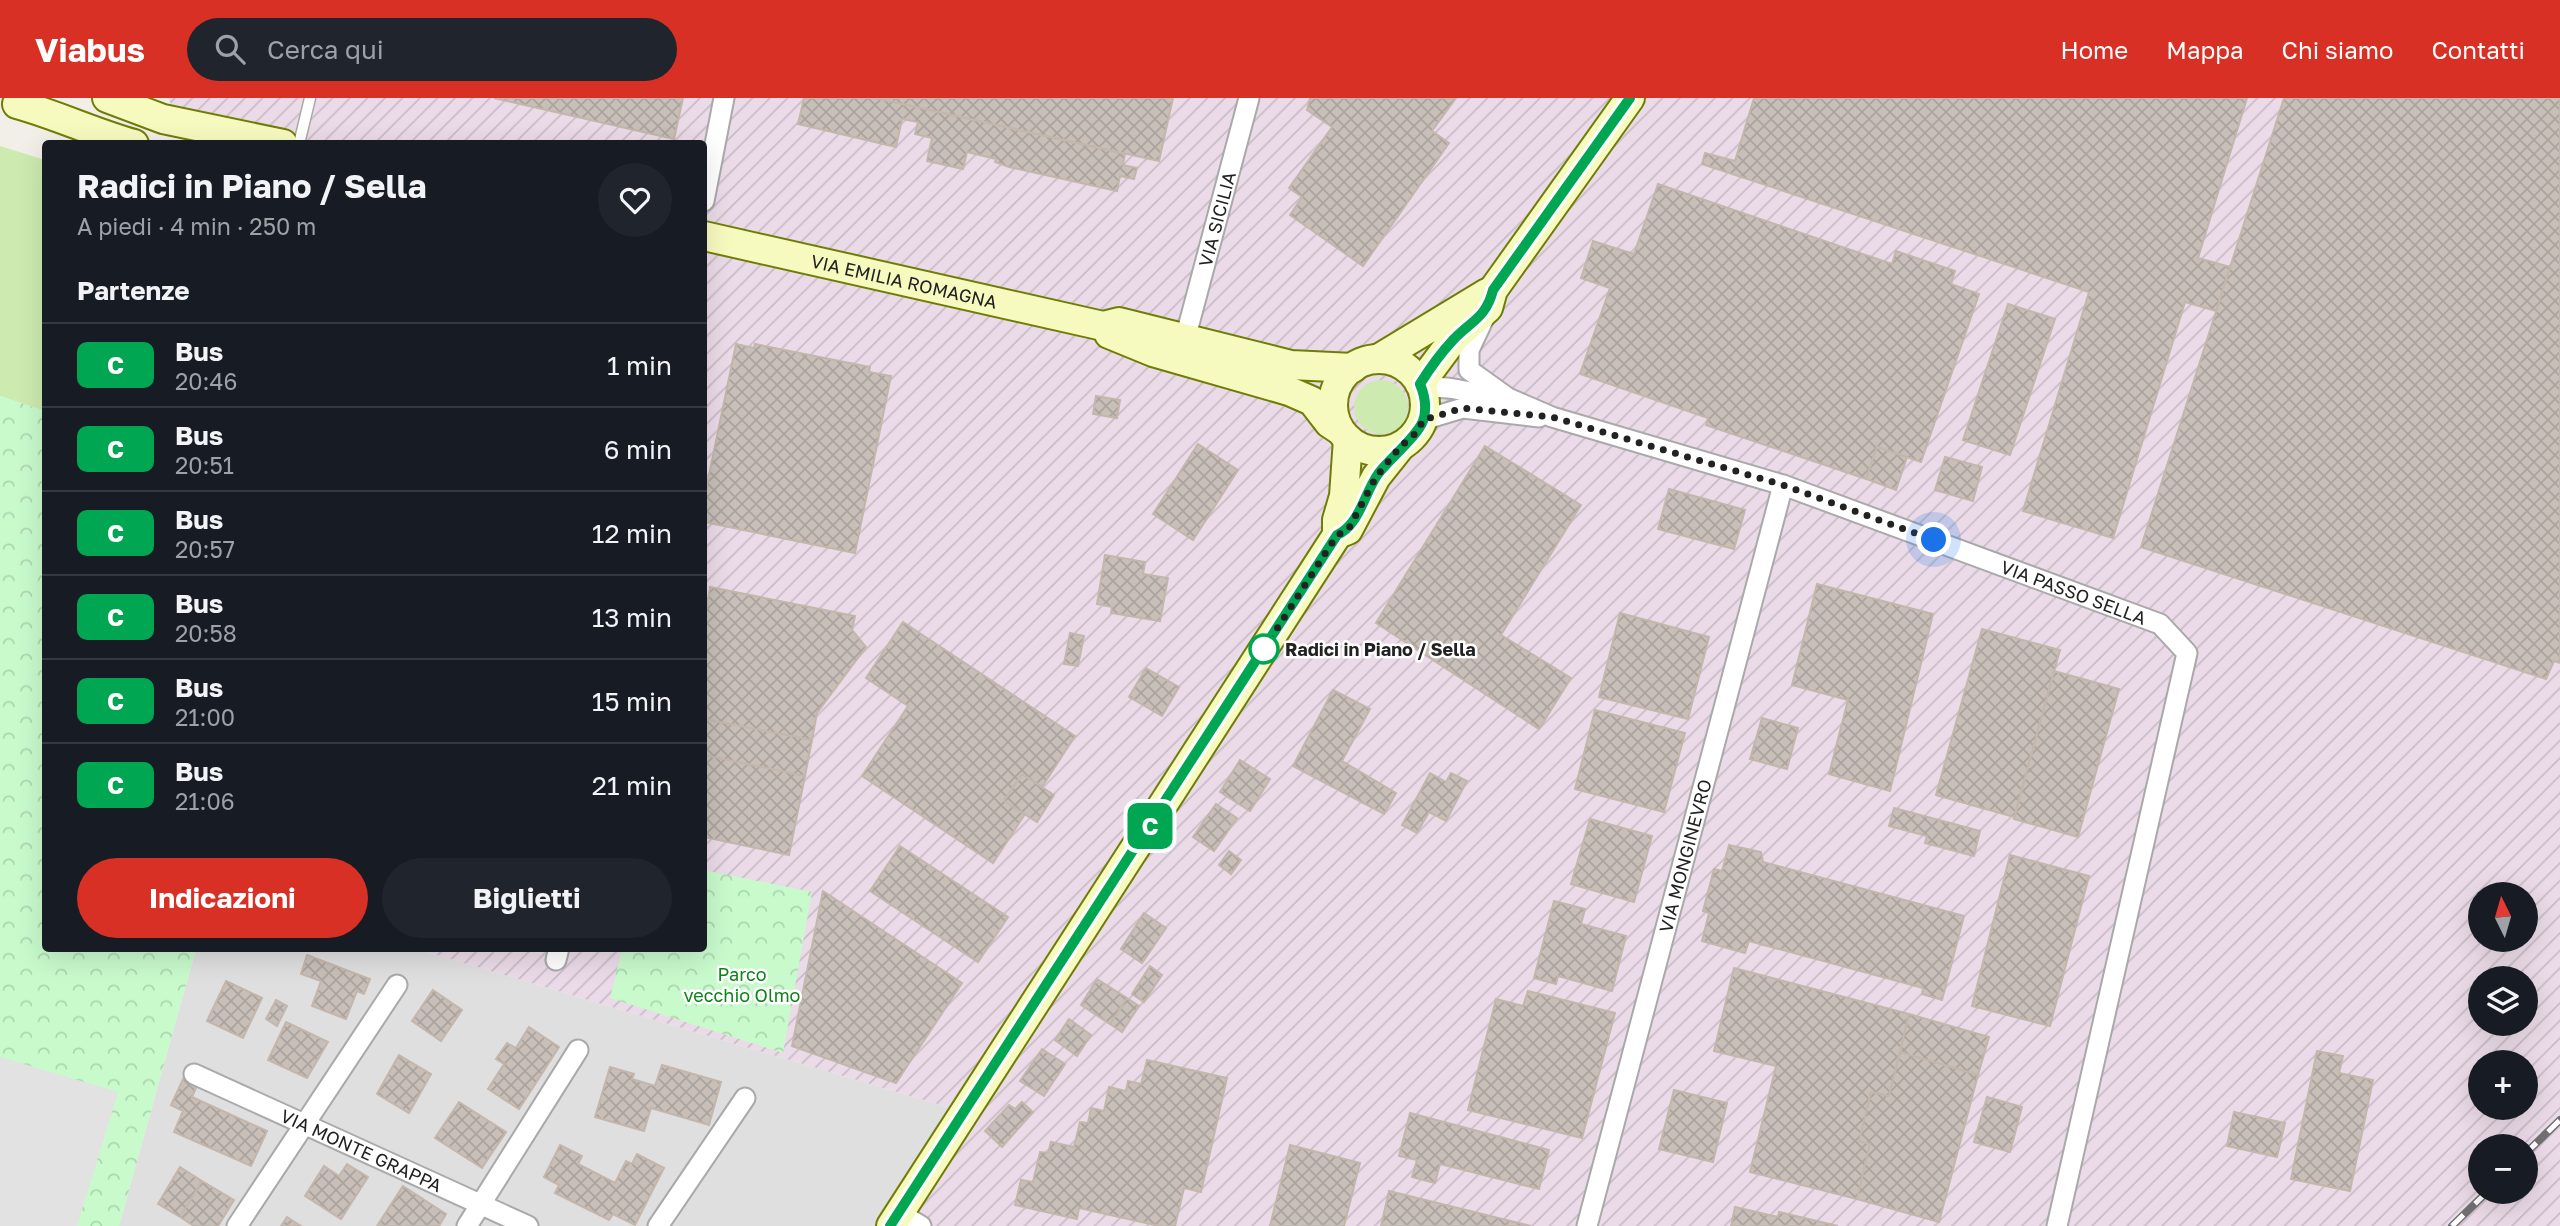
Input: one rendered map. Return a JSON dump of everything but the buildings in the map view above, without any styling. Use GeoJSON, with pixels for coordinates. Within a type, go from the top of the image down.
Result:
{"type":"FeatureCollection","features":[{"type":"Feature","properties":{"kind":"street"},"geometry":{"type":"LineString","coordinates":[[107,98],[163,119],[264,140]]}},
{"type":"Feature","properties":{"kind":"street"},"geometry":{"type":"LineString","coordinates":[[707,186],[724,98]]}},
{"type":"Feature","properties":{"kind":"street","name":"VIA SICILIA"},"geometry":{"type":"LineString","coordinates":[[1185,339],[1249,98]]}},
{"type":"Feature","properties":{"kind":"street"},"geometry":{"type":"LineString","coordinates":[[1337,535],[1348,530],[1376,477],[1400,447],[1410,440],[1423,420],[1421,387],[1455,337],[1491,300],[1630,98]]}},
{"type":"Feature","properties":{"kind":"street"},"geometry":{"type":"LineString","coordinates":[[18,102],[120,140]]}},
{"type":"Feature","properties":{"kind":"street","name":"VIA EMILIA ROMAGNA"},"geometry":{"type":"LineString","coordinates":[[707,237],[1103,326],[1119,322],[1291,365],[1365,363]]}},
{"type":"Feature","properties":{"kind":"street"},"geometry":{"type":"LineString","coordinates":[[903,1222],[1337,535],[1344,496],[1344,435],[1333,403],[1343,377],[1365,363],[1491,300]]}},
{"type":"Feature","properties":{"kind":"street","name":"VIA PASSO SELLA"},"geometry":{"type":"LineString","coordinates":[[1491,300],[1469,350],[1469,370],[1508,398],[1552,417],[1783,485],[2160,624],[2187,653],[2057,1226]]}},
{"type":"Feature","properties":{"kind":"street","name":"VIA EMILIA ROMAGNA"},"geometry":{"type":"LineString","coordinates":[[1103,326],[1112,337],[1153,352],[1290,391],[1311,401],[1329,423],[1344,435]]}},
{"type":"Feature","properties":{"kind":"street"},"geometry":{"type":"LineString","coordinates":[[1365,363],[1399,363],[1421,387]]}},
{"type":"Feature","properties":{"kind":"street","name":"VIA PASSO SELLA"},"geometry":{"type":"LineString","coordinates":[[1421,387],[1444,385],[1489,397],[1508,398]]}},
{"type":"Feature","properties":{"kind":"street","name":"VIA PASSO SELLA"},"geometry":{"type":"LineString","coordinates":[[1423,420],[1463,408],[1552,417]]}},
{"type":"Feature","properties":{"kind":"street"},"geometry":{"type":"LineString","coordinates":[[1344,435],[1373,451],[1400,447]]}},
{"type":"Feature","properties":{"kind":"street","name":"VIA MONGINEVRO"},"geometry":{"type":"LineString","coordinates":[[1587,1226],[1783,485]]}},
{"type":"Feature","properties":{"kind":"street"},"geometry":{"type":"LineString","coordinates":[[237,1226],[397,985]]}},
{"type":"Feature","properties":{"kind":"street"},"geometry":{"type":"LineString","coordinates":[[467,1226],[578,1050]]}},
{"type":"Feature","properties":{"kind":"street","name":"VIA MONTE GRAPPA"},"geometry":{"type":"LineString","coordinates":[[194,1074],[528,1226]]}},
{"type":"Feature","properties":{"kind":"street"},"geometry":{"type":"LineString","coordinates":[[658,1226],[745,1098]]}},
{"type":"Feature","properties":{"kind":"lane"},"geometry":{"type":"LineString","coordinates":[[300,140],[310,98]]}},
{"type":"Feature","properties":{"kind":"shaded area"},"geometry":{"type":"Polygon","coordinates":[[[168,98],[2560,98],[2560,1226],[910,1226],[974,1115],[427,952],[707,952],[707,140],[187,140],[168,98]]]}},
{"type":"Feature","properties":{"kind":"shaded area"},"geometry":{"type":"Polygon","coordinates":[[[195,952],[427,952],[974,1115],[910,1226],[119,1226],[195,952]]]}},
{"type":"Feature","properties":{"kind":"shaded area"},"geometry":{"type":"Polygon","coordinates":[[[0,1057],[118,1092],[77,1226],[0,1226],[0,1057]]]}},
{"type":"Feature","properties":{"kind":"green space"},"geometry":{"type":"Polygon","coordinates":[[[0,146],[42,159],[42,410],[0,396],[0,146]]]}},
{"type":"Feature","properties":{"kind":"green space"},"geometry":{"type":"Polygon","coordinates":[[[1386,380],[1396,384],[1404,392],[1408,407],[1404,422],[1396,430],[1376,434],[1366,430],[1358,422],[1354,402],[1358,392],[1366,384],[1386,380]]]}},
{"type":"Feature","properties":{"kind":"green space"},"geometry":{"type":"Polygon","coordinates":[[[0,396],[42,410],[42,952],[195,952],[119,1226],[0,1226],[0,396]]]}},
{"type":"Feature","properties":{"kind":"green space","name":"Parco vecchio Olmo"},"geometry":{"type":"Polygon","coordinates":[[[707,871],[812,892],[783,1053],[610,998],[621,952],[707,952],[707,871]]]}},
{"type":"Feature","properties":{"kind":"railway"},"geometry":{"type":"LineString","coordinates":[[2538,1141],[2560,1120]]}},
{"type":"Feature","properties":{"kind":"railway"},"geometry":{"type":"LineString","coordinates":[[2452,1226],[2475,1204]]}},
{"type":"Feature","properties":{"kind":"bus line","name":"C"},"geometry":{"type":"LineString","coordinates":[[890,1226],[1337,535],[1348,530],[1376,477],[1400,447],[1418,431],[1425,409],[1425,397],[1420,384],[1427,372],[1455,337],[1488,309],[1493,290],[1630,98]]}},
{"type":"Feature","properties":{"kind":"place","name":"Radici in Piano / Sella"},"geometry":{"type":"Point","coordinates":[1264,649]}},
{"type":"Feature","properties":{"kind":"route"},"geometry":{"type":"LineString","coordinates":[[1264,649],[1337,535],[1348,530],[1376,477],[1400,447],[1418,431],[1423,420],[1463,408],[1530,417],[1552,417],[1783,485],[1934,540]]}}]}
